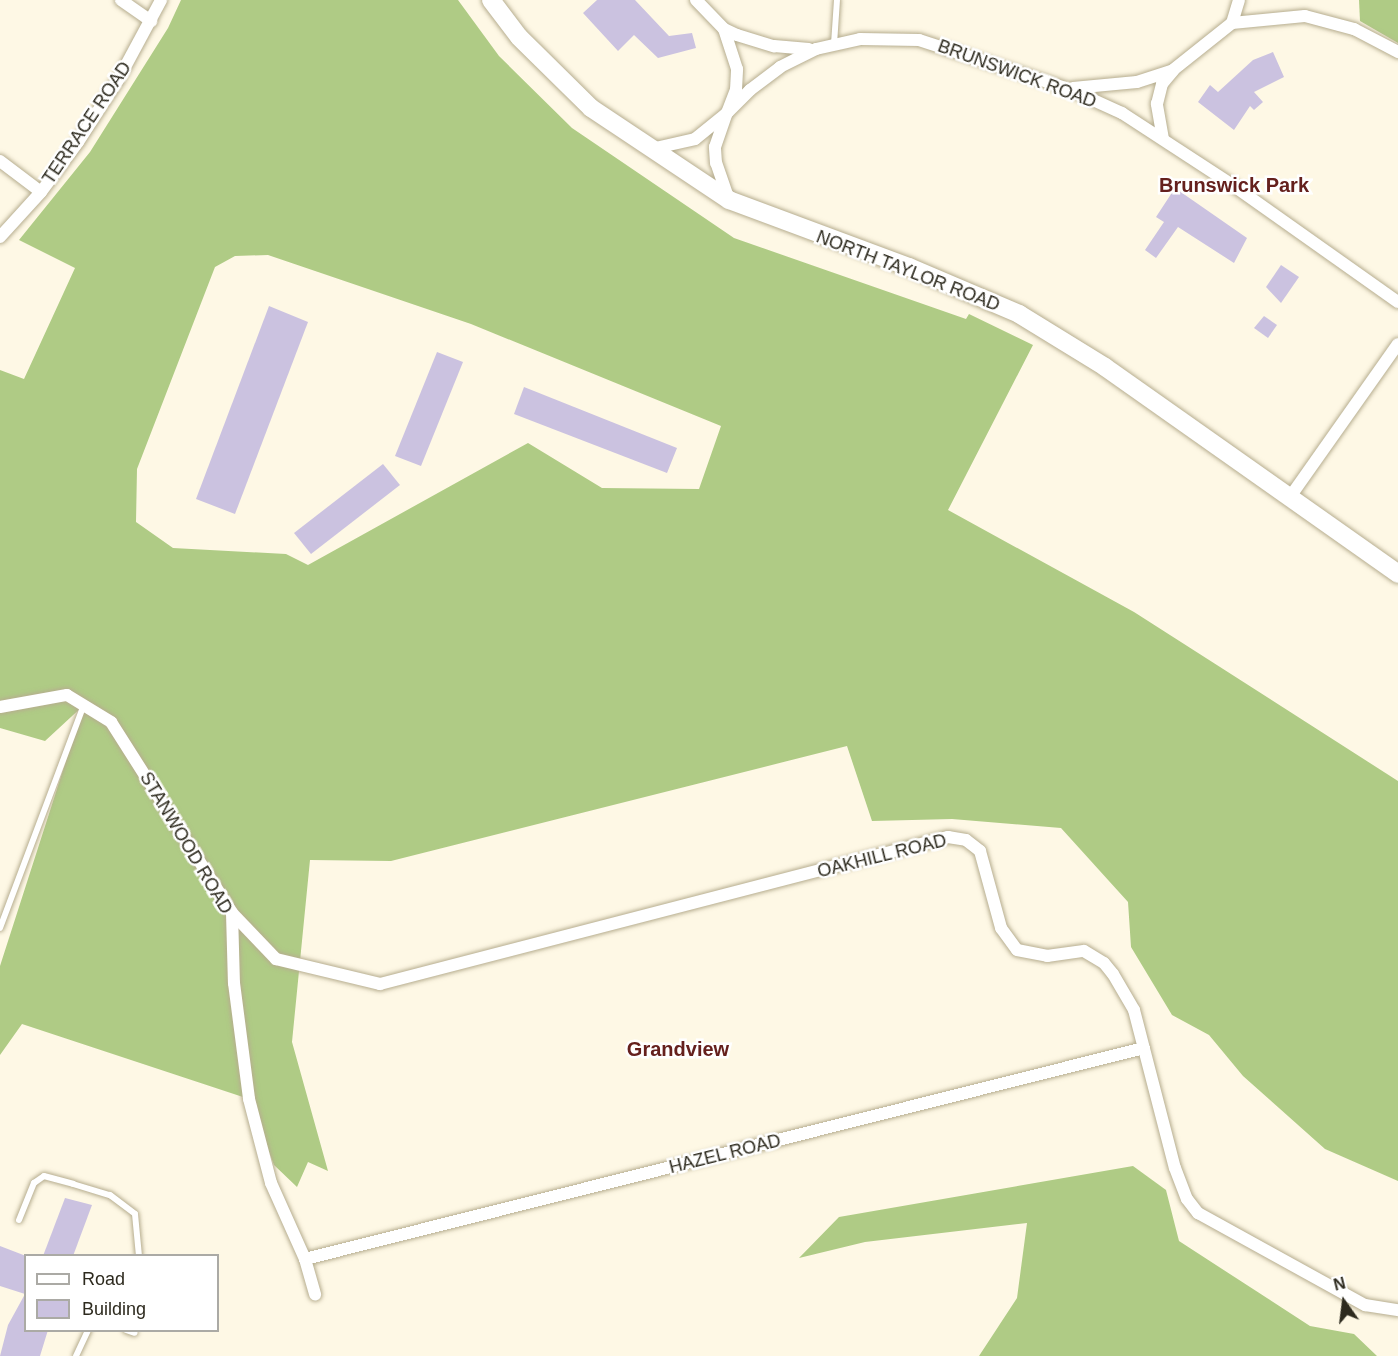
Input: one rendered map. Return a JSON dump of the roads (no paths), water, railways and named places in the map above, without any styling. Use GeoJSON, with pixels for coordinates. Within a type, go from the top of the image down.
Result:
{"type":"FeatureCollection","features":[{"type":"Feature","properties":{"kind":"street"},"geometry":{"type":"LineString","coordinates":[[121,0],[151,21]]}},
{"type":"Feature","properties":{"kind":"street","name":"TERRACE ROAD"},"geometry":{"type":"LineString","coordinates":[[0,237],[41,192],[118,80],[161,0]]}},
{"type":"Feature","properties":{"kind":"street","name":"NORTH TAYLOR ROAD"},"geometry":{"type":"LineString","coordinates":[[491,0],[519,37],[591,108],[650,150],[729,201],[909,267],[1019,314],[1106,367],[1398,574]]}},
{"type":"Feature","properties":{"kind":"street"},"geometry":{"type":"LineString","coordinates":[[696,0],[723,29],[736,69],[736,90],[716,147],[716,163],[729,201]]}},
{"type":"Feature","properties":{"kind":"street"},"geometry":{"type":"LineString","coordinates":[[1232,23],[1239,0]]}},
{"type":"Feature","properties":{"kind":"street"},"geometry":{"type":"LineString","coordinates":[[1163,139],[1157,104],[1162,84],[1173,70],[1232,23],[1305,16],[1354,29],[1398,52]]}},
{"type":"Feature","properties":{"kind":"street"},"geometry":{"type":"LineString","coordinates":[[723,29],[774,46],[816,49]]}},
{"type":"Feature","properties":{"kind":"street","name":"BRUNSWICK ROAD"},"geometry":{"type":"LineString","coordinates":[[650,150],[695,139],[780,67],[816,49],[834,44],[885,37],[919,40],[968,52],[1069,88],[1122,113],[1398,302]]}},
{"type":"Feature","properties":{"kind":"street"},"geometry":{"type":"LineString","coordinates":[[1069,88],[1137,81],[1173,70]]}},
{"type":"Feature","properties":{"kind":"street"},"geometry":{"type":"LineString","coordinates":[[0,161],[41,192]]}},
{"type":"Feature","properties":{"kind":"street"},"geometry":{"type":"LineString","coordinates":[[1290,497],[1398,344]]}},
{"type":"Feature","properties":{"kind":"street","name":"STANWOOD ROAD"},"geometry":{"type":"LineString","coordinates":[[0,707],[67,695],[111,722],[232,913],[234,983],[249,1099],[271,1182],[305,1259],[315,1295]]}},
{"type":"Feature","properties":{"kind":"street","name":"OAKHILL ROAD"},"geometry":{"type":"LineString","coordinates":[[232,913],[276,959],[380,984],[948,837],[966,840],[980,851],[1000,928],[1017,950],[1047,956],[1084,951],[1104,963],[1134,1010],[1176,1168],[1187,1199],[1198,1213],[1365,1305],[1398,1310]]}},
{"type":"Feature","properties":{"kind":"street","name":"HAZEL ROAD"},"geometry":{"type":"LineString","coordinates":[[305,1259],[1144,1048]]}},
{"type":"Feature","properties":{"kind":"lane"},"geometry":{"type":"LineString","coordinates":[[834,44],[837,0]]}},
{"type":"Feature","properties":{"kind":"lane"},"geometry":{"type":"LineString","coordinates":[[0,928],[84,704]]}},
{"type":"Feature","properties":{"kind":"lane"},"geometry":{"type":"LineString","coordinates":[[19,1220],[34,1183],[44,1176],[73,1184],[110,1196],[135,1214],[139,1254]]}},
{"type":"Feature","properties":{"kind":"lane"},"geometry":{"type":"LineString","coordinates":[[76,1356],[87,1332]]}},
{"type":"Feature","properties":{"kind":"district","name":"Brunswick Park"},"geometry":{"type":"Point","coordinates":[1234,185]}},
{"type":"Feature","properties":{"kind":"district","name":"Grandview"},"geometry":{"type":"Point","coordinates":[678,1049]}}]}
